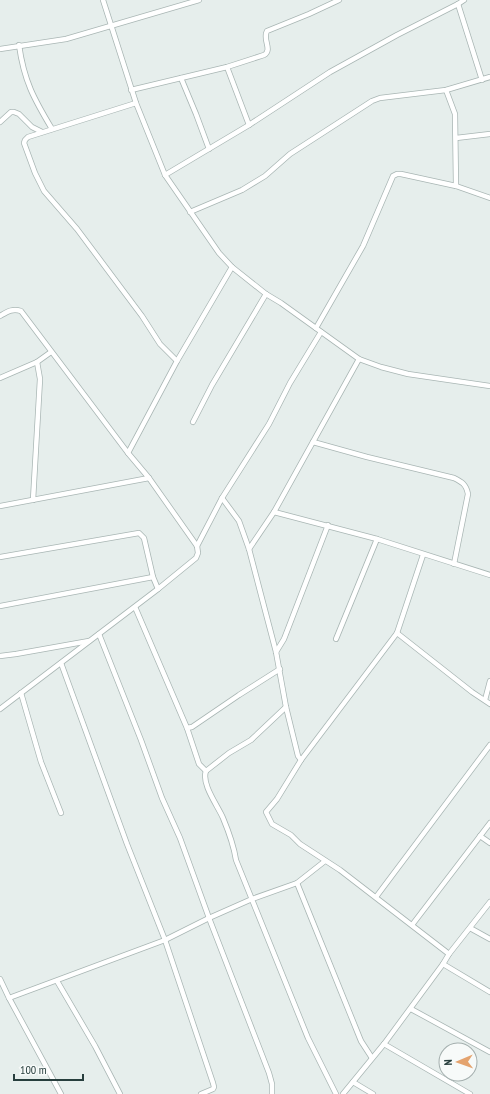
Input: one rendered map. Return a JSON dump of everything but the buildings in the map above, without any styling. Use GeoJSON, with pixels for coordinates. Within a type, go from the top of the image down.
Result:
{"type":"FeatureCollection","features":[{"type":"Feature","properties":{"kind":"street"},"geometry":{"type":"LineString","coordinates":[[104,0],[131,90],[165,175],[219,253],[232,267],[266,294],[281,303],[359,359],[381,367],[408,374],[490,386]]}},
{"type":"Feature","properties":{"kind":"street"},"geometry":{"type":"LineString","coordinates":[[0,49],[66,39],[199,0]]}},
{"type":"Feature","properties":{"kind":"street"},"geometry":{"type":"LineString","coordinates":[[131,90],[227,67],[267,54],[268,51],[265,35],[267,31],[339,0]]}},
{"type":"Feature","properties":{"kind":"street"},"geometry":{"type":"LineString","coordinates":[[165,175],[249,125],[330,72],[464,0]]}},
{"type":"Feature","properties":{"kind":"street"},"geometry":{"type":"LineString","coordinates":[[458,4],[482,80]]}},
{"type":"Feature","properties":{"kind":"street"},"geometry":{"type":"LineString","coordinates":[[19,45],[22,66],[28,86],[52,129]]}},
{"type":"Feature","properties":{"kind":"street"},"geometry":{"type":"LineString","coordinates":[[227,67],[249,125]]}},
{"type":"Feature","properties":{"kind":"street"},"geometry":{"type":"LineString","coordinates":[[190,212],[242,190],[265,176],[290,154],[372,101],[380,98],[446,90],[490,77]]}},
{"type":"Feature","properties":{"kind":"street"},"geometry":{"type":"LineString","coordinates":[[181,78],[209,149]]}},
{"type":"Feature","properties":{"kind":"street"},"geometry":{"type":"LineString","coordinates":[[446,90],[455,114],[456,186]]}},
{"type":"Feature","properties":{"kind":"street"},"geometry":{"type":"LineString","coordinates":[[136,103],[42,132],[28,137],[24,143],[39,183],[44,191],[77,229],[112,275],[142,316],[160,344],[177,361]]}},
{"type":"Feature","properties":{"kind":"street"},"geometry":{"type":"LineString","coordinates":[[0,122],[11,112],[14,112],[19,114],[32,127],[42,132]]}},
{"type":"Feature","properties":{"kind":"street"},"geometry":{"type":"LineString","coordinates":[[456,138],[490,134]]}},
{"type":"Feature","properties":{"kind":"street"},"geometry":{"type":"LineString","coordinates":[[316,328],[363,246],[393,176],[401,174],[456,186],[490,198]]}},
{"type":"Feature","properties":{"kind":"street"},"geometry":{"type":"LineString","coordinates":[[128,453],[177,361],[232,267]]}},
{"type":"Feature","properties":{"kind":"street"},"geometry":{"type":"LineString","coordinates":[[193,422],[212,385],[266,294]]}},
{"type":"Feature","properties":{"kind":"street"},"geometry":{"type":"LineString","coordinates":[[0,316],[10,310],[15,309],[21,311],[128,453],[149,478],[197,546],[198,553],[196,558],[158,589],[0,709]]}},
{"type":"Feature","properties":{"kind":"street"},"geometry":{"type":"LineString","coordinates":[[197,546],[222,498],[269,424],[290,383],[321,332]]}},
{"type":"Feature","properties":{"kind":"street"},"geometry":{"type":"LineString","coordinates":[[0,378],[37,362],[51,352]]}},
{"type":"Feature","properties":{"kind":"street"},"geometry":{"type":"LineString","coordinates":[[249,549],[274,512],[359,359]]}},
{"type":"Feature","properties":{"kind":"street"},"geometry":{"type":"LineString","coordinates":[[33,500],[40,380],[37,362]]}},
{"type":"Feature","properties":{"kind":"street"},"geometry":{"type":"LineString","coordinates":[[313,442],[454,478],[462,482],[467,487],[468,494],[454,564]]}},
{"type":"Feature","properties":{"kind":"street"},"geometry":{"type":"LineString","coordinates":[[0,506],[149,478]]}},
{"type":"Feature","properties":{"kind":"street"},"geometry":{"type":"LineString","coordinates":[[222,498],[239,521],[249,549],[276,652],[286,707],[298,756],[301,760]]}},
{"type":"Feature","properties":{"kind":"street"},"geometry":{"type":"LineString","coordinates":[[274,512],[377,539],[423,555],[490,575]]}},
{"type":"Feature","properties":{"kind":"street"},"geometry":{"type":"LineString","coordinates":[[276,652],[284,639],[328,525]]}},
{"type":"Feature","properties":{"kind":"street"},"geometry":{"type":"LineString","coordinates":[[0,557],[139,533],[144,538],[152,577],[158,589]]}},
{"type":"Feature","properties":{"kind":"street"},"geometry":{"type":"LineString","coordinates":[[336,639],[377,539]]}},
{"type":"Feature","properties":{"kind":"street"},"geometry":{"type":"LineString","coordinates":[[423,555],[397,633],[301,760],[277,799],[266,812],[272,824],[291,835],[300,844],[340,870],[449,954]]}},
{"type":"Feature","properties":{"kind":"street"},"geometry":{"type":"LineString","coordinates":[[0,606],[152,577]]}},
{"type":"Feature","properties":{"kind":"street"},"geometry":{"type":"LineString","coordinates":[[135,607],[187,728],[199,764],[206,771]]}},
{"type":"Feature","properties":{"kind":"street"},"geometry":{"type":"LineString","coordinates":[[397,633],[472,692],[490,704]]}},
{"type":"Feature","properties":{"kind":"street"},"geometry":{"type":"LineString","coordinates":[[99,634],[162,798],[180,838],[268,1072],[272,1084],[272,1094]]}},
{"type":"Feature","properties":{"kind":"street"},"geometry":{"type":"LineString","coordinates":[[0,656],[90,640]]}},
{"type":"Feature","properties":{"kind":"street"},"geometry":{"type":"LineString","coordinates":[[61,663],[127,844],[165,940],[214,1087],[201,1094]]}},
{"type":"Feature","properties":{"kind":"street"},"geometry":{"type":"LineString","coordinates":[[187,728],[192,727],[280,669]]}},
{"type":"Feature","properties":{"kind":"street"},"geometry":{"type":"LineString","coordinates":[[485,700],[490,681]]}},
{"type":"Feature","properties":{"kind":"street"},"geometry":{"type":"LineString","coordinates":[[21,693],[41,762],[62,813]]}},
{"type":"Feature","properties":{"kind":"street"},"geometry":{"type":"LineString","coordinates":[[286,707],[251,740],[229,753],[206,771],[204,780],[223,817],[236,860],[308,1038],[336,1094]]}},
{"type":"Feature","properties":{"kind":"street"},"geometry":{"type":"LineString","coordinates":[[376,897],[490,745]]}},
{"type":"Feature","properties":{"kind":"street"},"geometry":{"type":"LineString","coordinates":[[412,925],[453,874],[490,823]]}},
{"type":"Feature","properties":{"kind":"street"},"geometry":{"type":"LineString","coordinates":[[480,836],[490,843]]}},
{"type":"Feature","properties":{"kind":"street"},"geometry":{"type":"LineString","coordinates":[[9,998],[165,940],[252,899],[297,883],[325,861]]}},
{"type":"Feature","properties":{"kind":"street"},"geometry":{"type":"LineString","coordinates":[[297,883],[361,1041],[372,1058]]}},
{"type":"Feature","properties":{"kind":"street"},"geometry":{"type":"LineString","coordinates":[[343,1094],[411,1009],[449,954],[490,902]]}},
{"type":"Feature","properties":{"kind":"street"},"geometry":{"type":"LineString","coordinates":[[470,928],[490,939]]}},
{"type":"Feature","properties":{"kind":"street"},"geometry":{"type":"LineString","coordinates":[[443,964],[490,992]]}},
{"type":"Feature","properties":{"kind":"street"},"geometry":{"type":"LineString","coordinates":[[0,979],[61,1094]]}},
{"type":"Feature","properties":{"kind":"street"},"geometry":{"type":"LineString","coordinates":[[57,981],[95,1046],[120,1094]]}},
{"type":"Feature","properties":{"kind":"street"},"geometry":{"type":"LineString","coordinates":[[411,1009],[490,1052]]}},
{"type":"Feature","properties":{"kind":"street"},"geometry":{"type":"LineString","coordinates":[[384,1044],[470,1094]]}},
{"type":"Feature","properties":{"kind":"street"},"geometry":{"type":"LineString","coordinates":[[353,1082],[373,1094]]}}]}
